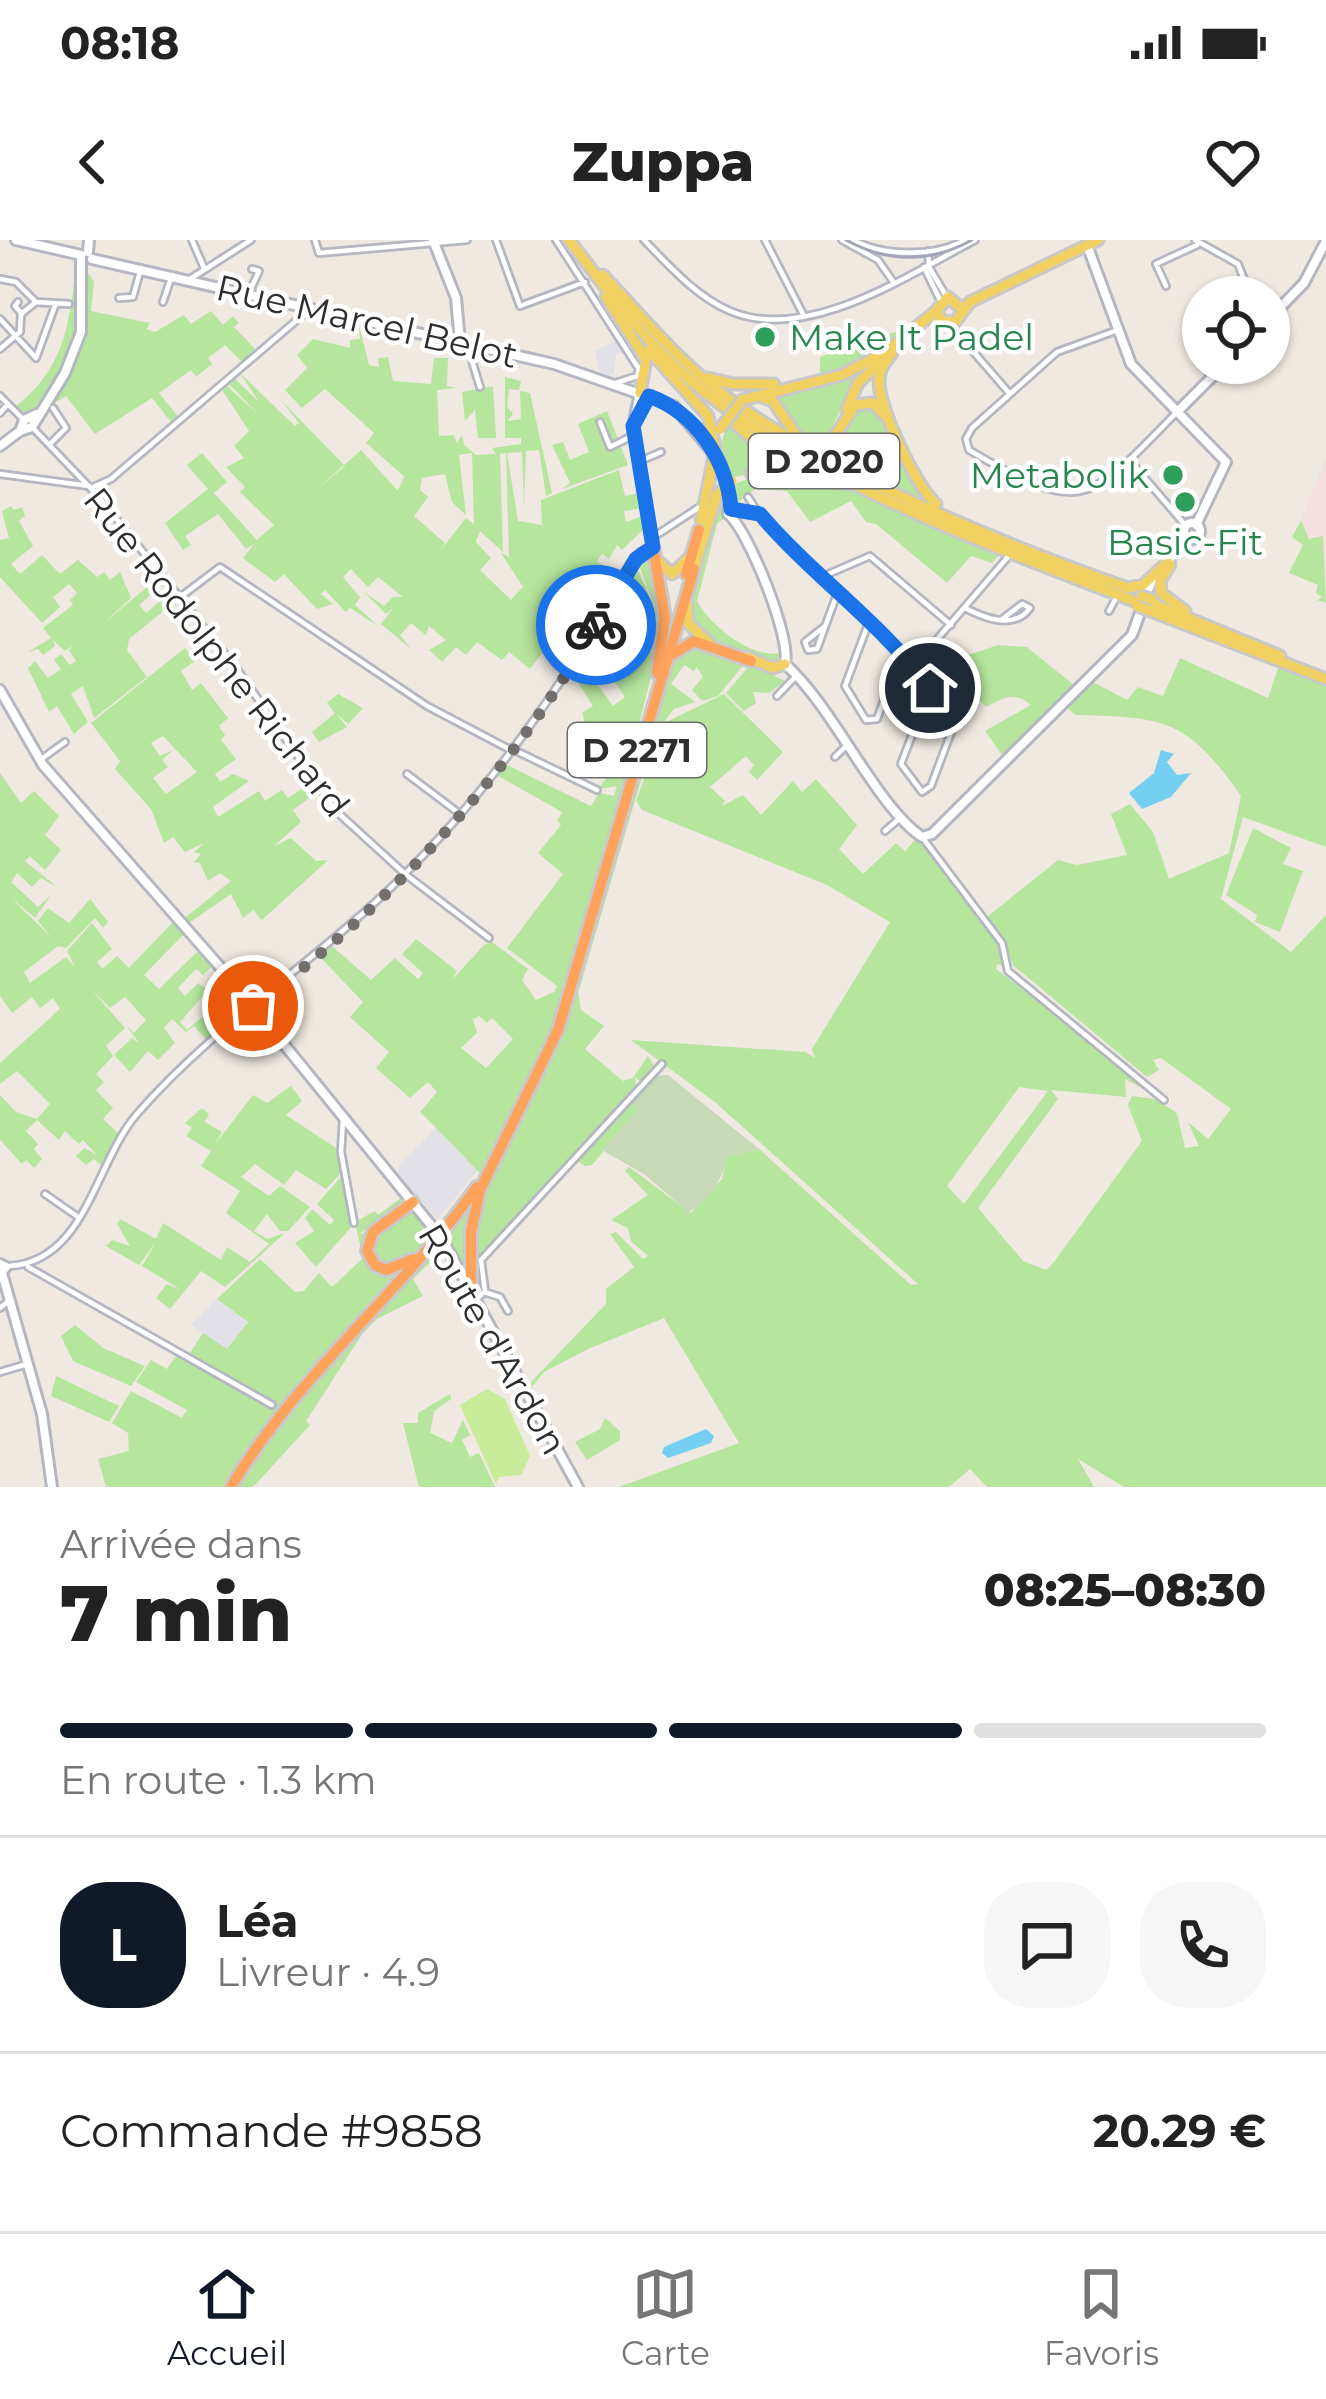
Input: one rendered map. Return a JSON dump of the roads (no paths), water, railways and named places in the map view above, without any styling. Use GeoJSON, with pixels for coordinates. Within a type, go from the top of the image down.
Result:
{"type":"FeatureCollection","features":[{"type":"Feature","properties":{"kind":"highway","name":"D 2271"},"geometry":{"type":"LineString","coordinates":[[231,1487],[290,1399],[461,1209],[502,1149],[541,1073],[578,971],[699,530]]}},
{"type":"Feature","properties":{"kind":"highway"},"geometry":{"type":"LineString","coordinates":[[653,546],[665,618],[657,687]]}},
{"type":"Feature","properties":{"kind":"highway","name":"D 2271"},"geometry":{"type":"LineString","coordinates":[[657,687],[694,568]]}},
{"type":"Feature","properties":{"kind":"highway"},"geometry":{"type":"LineString","coordinates":[[657,687],[673,654],[687,642],[705,643],[751,662]]}},
{"type":"Feature","properties":{"kind":"highway"},"geometry":{"type":"LineString","coordinates":[[477,1291],[466,1269],[475,1205],[502,1149]]}},
{"type":"Feature","properties":{"kind":"highway"},"geometry":{"type":"LineString","coordinates":[[413,1202],[370,1236],[367,1251],[375,1265],[386,1270],[405,1265],[461,1209]]}},
{"type":"Feature","properties":{"kind":"main road","name":"D 2020"},"geometry":{"type":"LineString","coordinates":[[566,240],[603,275],[681,366],[753,422],[843,470],[1090,581]]}},
{"type":"Feature","properties":{"kind":"main road","name":"D 2020"},"geometry":{"type":"LineString","coordinates":[[566,240],[652,345],[720,405],[784,447],[1022,556],[1326,677]]}},
{"type":"Feature","properties":{"kind":"main road"},"geometry":{"type":"LineString","coordinates":[[566,240],[640,346],[641,393]]}},
{"type":"Feature","properties":{"kind":"main road"},"geometry":{"type":"LineString","coordinates":[[742,400],[866,364],[949,310],[1086,241],[1098,240]]}},
{"type":"Feature","properties":{"kind":"main road"},"geometry":{"type":"LineString","coordinates":[[603,275],[723,394],[812,448],[1145,602]]}},
{"type":"Feature","properties":{"kind":"main road"},"geometry":{"type":"LineString","coordinates":[[610,303],[708,416],[715,448]]}},
{"type":"Feature","properties":{"kind":"main road"},"geometry":{"type":"LineString","coordinates":[[656,357],[766,455],[783,464],[808,463],[829,445],[858,383],[949,310]]}},
{"type":"Feature","properties":{"kind":"main road"},"geometry":{"type":"LineString","coordinates":[[676,352],[717,382],[809,383]]}},
{"type":"Feature","properties":{"kind":"main road"},"geometry":{"type":"LineString","coordinates":[[892,353],[879,380],[918,484],[944,509],[1001,538]]}},
{"type":"Feature","properties":{"kind":"main road"},"geometry":{"type":"LineString","coordinates":[[742,400],[760,396],[773,400],[790,432],[812,448]]}},
{"type":"Feature","properties":{"kind":"main road","name":"D 2271"},"geometry":{"type":"LineString","coordinates":[[699,530],[720,429],[742,400]]}},
{"type":"Feature","properties":{"kind":"main road"},"geometry":{"type":"LineString","coordinates":[[831,458],[883,474],[897,458],[880,408],[864,402],[846,414]]}},
{"type":"Feature","properties":{"kind":"main road","name":"D 2271"},"geometry":{"type":"LineString","coordinates":[[694,568],[717,495],[732,481],[808,463]]}},
{"type":"Feature","properties":{"kind":"main road"},"geometry":{"type":"LineString","coordinates":[[751,473],[852,483],[883,494]]}},
{"type":"Feature","properties":{"kind":"main road"},"geometry":{"type":"LineString","coordinates":[[653,546],[663,570],[679,572],[699,530]]}},
{"type":"Feature","properties":{"kind":"main road"},"geometry":{"type":"LineString","coordinates":[[1022,556],[1116,598],[1189,614],[1279,656]]}},
{"type":"Feature","properties":{"kind":"main road"},"geometry":{"type":"LineString","coordinates":[[1106,580],[1138,587],[1170,561]]}},
{"type":"Feature","properties":{"kind":"main road"},"geometry":{"type":"LineString","coordinates":[[1170,561],[1160,581],[1161,592],[1189,614]]}},
{"type":"Feature","properties":{"kind":"main road"},"geometry":{"type":"LineString","coordinates":[[694,568],[686,608],[694,633],[773,668],[785,664]]}},
{"type":"Feature","properties":{"kind":"main road","name":"D 2020"},"geometry":{"type":"LineString","coordinates":[[1145,602],[1326,677]]}},
{"type":"Feature","properties":{"kind":"main road"},"geometry":{"type":"LineString","coordinates":[[751,662],[773,670],[785,664]]}},
{"type":"Feature","properties":{"kind":"street","name":"Rue Marcel Belot"},"geometry":{"type":"LineString","coordinates":[[16,240],[172,275],[197,274],[249,293],[616,383],[680,409],[711,448],[727,480],[733,513],[772,599],[788,653],[785,664]]}},
{"type":"Feature","properties":{"kind":"street"},"geometry":{"type":"LineString","coordinates":[[0,446],[28,423],[65,373],[81,332],[89,240]]}},
{"type":"Feature","properties":{"kind":"street"},"geometry":{"type":"LineString","coordinates":[[192,240],[197,274],[251,240]]}},
{"type":"Feature","properties":{"kind":"street"},"geometry":{"type":"LineString","coordinates":[[315,240],[319,253],[467,240]]}},
{"type":"Feature","properties":{"kind":"street"},"geometry":{"type":"LineString","coordinates":[[496,240],[520,306],[585,282]]}},
{"type":"Feature","properties":{"kind":"street"},"geometry":{"type":"LineString","coordinates":[[566,240],[585,282],[639,369],[638,375],[616,383]]}},
{"type":"Feature","properties":{"kind":"street"},"geometry":{"type":"LineString","coordinates":[[644,240],[691,286],[736,314],[803,314],[845,306],[975,240]]}},
{"type":"Feature","properties":{"kind":"street"},"geometry":{"type":"LineString","coordinates":[[766,240],[803,314]]}},
{"type":"Feature","properties":{"kind":"street"},"geometry":{"type":"LineString","coordinates":[[842,240],[885,267],[894,284]]}},
{"type":"Feature","properties":{"kind":"street"},"geometry":{"type":"LineString","coordinates":[[853,240],[891,251],[928,251],[965,240]]}},
{"type":"Feature","properties":{"kind":"street"},"geometry":{"type":"LineString","coordinates":[[922,837],[932,834],[1132,635],[1145,602],[1226,464],[1135,370],[1086,241]]}},
{"type":"Feature","properties":{"kind":"street"},"geometry":{"type":"LineString","coordinates":[[1290,298],[1304,283],[1326,241]]}},
{"type":"Feature","properties":{"kind":"street"},"geometry":{"type":"LineString","coordinates":[[434,242],[456,298],[460,342]]}},
{"type":"Feature","properties":{"kind":"street"},"geometry":{"type":"LineString","coordinates":[[1166,286],[1155,269],[1157,262],[1197,242],[1237,262],[1243,276]]}},
{"type":"Feature","properties":{"kind":"street"},"geometry":{"type":"LineString","coordinates":[[885,267],[891,251]]}},
{"type":"Feature","properties":{"kind":"street"},"geometry":{"type":"LineString","coordinates":[[928,251],[926,266],[960,336],[1010,394]]}},
{"type":"Feature","properties":{"kind":"street"},"geometry":{"type":"LineString","coordinates":[[119,298],[133,297],[141,268]]}},
{"type":"Feature","properties":{"kind":"street"},"geometry":{"type":"LineString","coordinates":[[249,293],[259,271],[252,269]]}},
{"type":"Feature","properties":{"kind":"street"},"geometry":{"type":"LineString","coordinates":[[163,302],[172,275]]}},
{"type":"Feature","properties":{"kind":"street"},"geometry":{"type":"LineString","coordinates":[[0,279],[16,282],[36,302],[69,304]]}},
{"type":"Feature","properties":{"kind":"street"},"geometry":{"type":"LineString","coordinates":[[0,349],[14,337],[22,314],[36,302]]}},
{"type":"Feature","properties":{"kind":"street"},"geometry":{"type":"LineString","coordinates":[[0,320],[36,358],[56,303]]}},
{"type":"Feature","properties":{"kind":"street"},"geometry":{"type":"LineString","coordinates":[[15,306],[22,314]]}},
{"type":"Feature","properties":{"kind":"street"},"geometry":{"type":"LineString","coordinates":[[0,474],[90,487],[111,479],[311,308]]}},
{"type":"Feature","properties":{"kind":"street"},"geometry":{"type":"LineString","coordinates":[[1118,329],[1058,352],[969,431],[966,443],[973,452],[1068,494],[1100,487],[1205,384]]}},
{"type":"Feature","properties":{"kind":"street"},"geometry":{"type":"LineString","coordinates":[[476,346],[472,361],[480,387]]}},
{"type":"Feature","properties":{"kind":"street"},"geometry":{"type":"LineString","coordinates":[[641,393],[633,431],[653,546]]}},
{"type":"Feature","properties":{"kind":"street","name":"Rue Rodolphe Richard"},"geometry":{"type":"LineString","coordinates":[[0,396],[90,487],[251,688],[311,782],[405,874],[489,938]]}},
{"type":"Feature","properties":{"kind":"street"},"geometry":{"type":"LineString","coordinates":[[0,413],[8,404]]}},
{"type":"Feature","properties":{"kind":"street"},"geometry":{"type":"LineString","coordinates":[[50,444],[67,428],[53,408]]}},
{"type":"Feature","properties":{"kind":"street"},"geometry":{"type":"LineString","coordinates":[[600,422],[610,447],[633,431]]}},
{"type":"Feature","properties":{"kind":"street"},"geometry":{"type":"LineString","coordinates":[[638,462],[661,452]]}},
{"type":"Feature","properties":{"kind":"street"},"geometry":{"type":"LineString","coordinates":[[1130,460],[1189,531]]}},
{"type":"Feature","properties":{"kind":"street"},"geometry":{"type":"LineString","coordinates":[[748,497],[819,578],[902,650],[914,666],[955,722],[932,786],[922,791],[901,764],[930,688]]}},
{"type":"Feature","properties":{"kind":"street"},"geometry":{"type":"LineString","coordinates":[[52,1487],[42,1414],[24,1364],[2,1267],[28,1265],[51,1253],[78,1217],[135,1116],[405,874],[460,814],[509,748],[588,640],[636,559],[698,508]]}},
{"type":"Feature","properties":{"kind":"street"},"geometry":{"type":"LineString","coordinates":[[733,513],[757,512]]}},
{"type":"Feature","properties":{"kind":"street"},"geometry":{"type":"LineString","coordinates":[[819,578],[870,556],[951,625]]}},
{"type":"Feature","properties":{"kind":"street"},"geometry":{"type":"LineString","coordinates":[[914,666],[1007,558]]}},
{"type":"Feature","properties":{"kind":"street"},"geometry":{"type":"LineString","coordinates":[[179,598],[220,567],[440,714],[597,790]]}},
{"type":"Feature","properties":{"kind":"street"},"geometry":{"type":"LineString","coordinates":[[824,627],[838,593]]}},
{"type":"Feature","properties":{"kind":"street"},"geometry":{"type":"LineString","coordinates":[[1109,611],[1116,598]]}},
{"type":"Feature","properties":{"kind":"street"},"geometry":{"type":"LineString","coordinates":[[965,608],[1001,620]]}},
{"type":"Feature","properties":{"kind":"street"},"geometry":{"type":"LineString","coordinates":[[870,619],[845,686],[866,720],[877,718],[902,650]]}},
{"type":"Feature","properties":{"kind":"street"},"geometry":{"type":"LineString","coordinates":[[785,664],[1001,943],[1008,971],[1164,1100]]}},
{"type":"Feature","properties":{"kind":"street"},"geometry":{"type":"LineString","coordinates":[[777,696],[797,675]]}},
{"type":"Feature","properties":{"kind":"street","name":"Route d'Ardon"},"geometry":{"type":"LineString","coordinates":[[0,689],[40,760],[253,1006],[466,1269]]}},
{"type":"Feature","properties":{"kind":"street"},"geometry":{"type":"LineString","coordinates":[[40,760],[65,742]]}},
{"type":"Feature","properties":{"kind":"street"},"geometry":{"type":"LineString","coordinates":[[835,757],[850,743]]}},
{"type":"Feature","properties":{"kind":"street"},"geometry":{"type":"LineString","coordinates":[[406,774],[460,814]]}},
{"type":"Feature","properties":{"kind":"street"},"geometry":{"type":"LineString","coordinates":[[885,831],[900,818]]}},
{"type":"Feature","properties":{"kind":"street"},"geometry":{"type":"LineString","coordinates":[[253,970],[275,991]]}},
{"type":"Feature","properties":{"kind":"street"},"geometry":{"type":"LineString","coordinates":[[508,1311],[500,1297],[477,1291],[481,1260],[662,1064]]}},
{"type":"Feature","properties":{"kind":"street"},"geometry":{"type":"LineString","coordinates":[[343,1119],[340,1152],[353,1223]]}},
{"type":"Feature","properties":{"kind":"street"},"geometry":{"type":"LineString","coordinates":[[45,1194],[78,1217]]}},
{"type":"Feature","properties":{"kind":"street"},"geometry":{"type":"LineString","coordinates":[[28,1265],[30,1273],[73,1291],[272,1405]]}},
{"type":"Feature","properties":{"kind":"street","name":"Route d'Ardon"},"geometry":{"type":"LineString","coordinates":[[477,1291],[578,1487]]}},
{"type":"Feature","properties":{"kind":"street"},"geometry":{"type":"LineString","coordinates":[[0,1308],[10,1300]]}},
{"type":"Feature","properties":{"kind":"street"},"geometry":{"type":"LineString","coordinates":[[0,1372],[24,1364]]}},
{"type":"Feature","properties":{"kind":"water"},"geometry":{"type":"Polygon","coordinates":[[[1161,750],[1174,754],[1167,762],[1177,775],[1191,773],[1171,797],[1142,809],[1129,793],[1154,773],[1161,750]]]}},
{"type":"Feature","properties":{"kind":"water"},"geometry":{"type":"Polygon","coordinates":[[[706,1429],[714,1436],[711,1443],[668,1458],[662,1453],[664,1447],[706,1429]]]}},
{"type":"Feature","properties":{"kind":"tram line"},"geometry":{"type":"LineString","coordinates":[[846,240],[877,253],[909,257],[941,253],[972,240]]}},
{"type":"Feature","properties":{"kind":"place","name":"Make It Padel"},"geometry":{"type":"Point","coordinates":[765,337]}},
{"type":"Feature","properties":{"kind":"place","name":"Metabolik"},"geometry":{"type":"Point","coordinates":[1173,475]}},
{"type":"Feature","properties":{"kind":"place","name":"Basic-Fit"},"geometry":{"type":"Point","coordinates":[1185,502]}}]}
